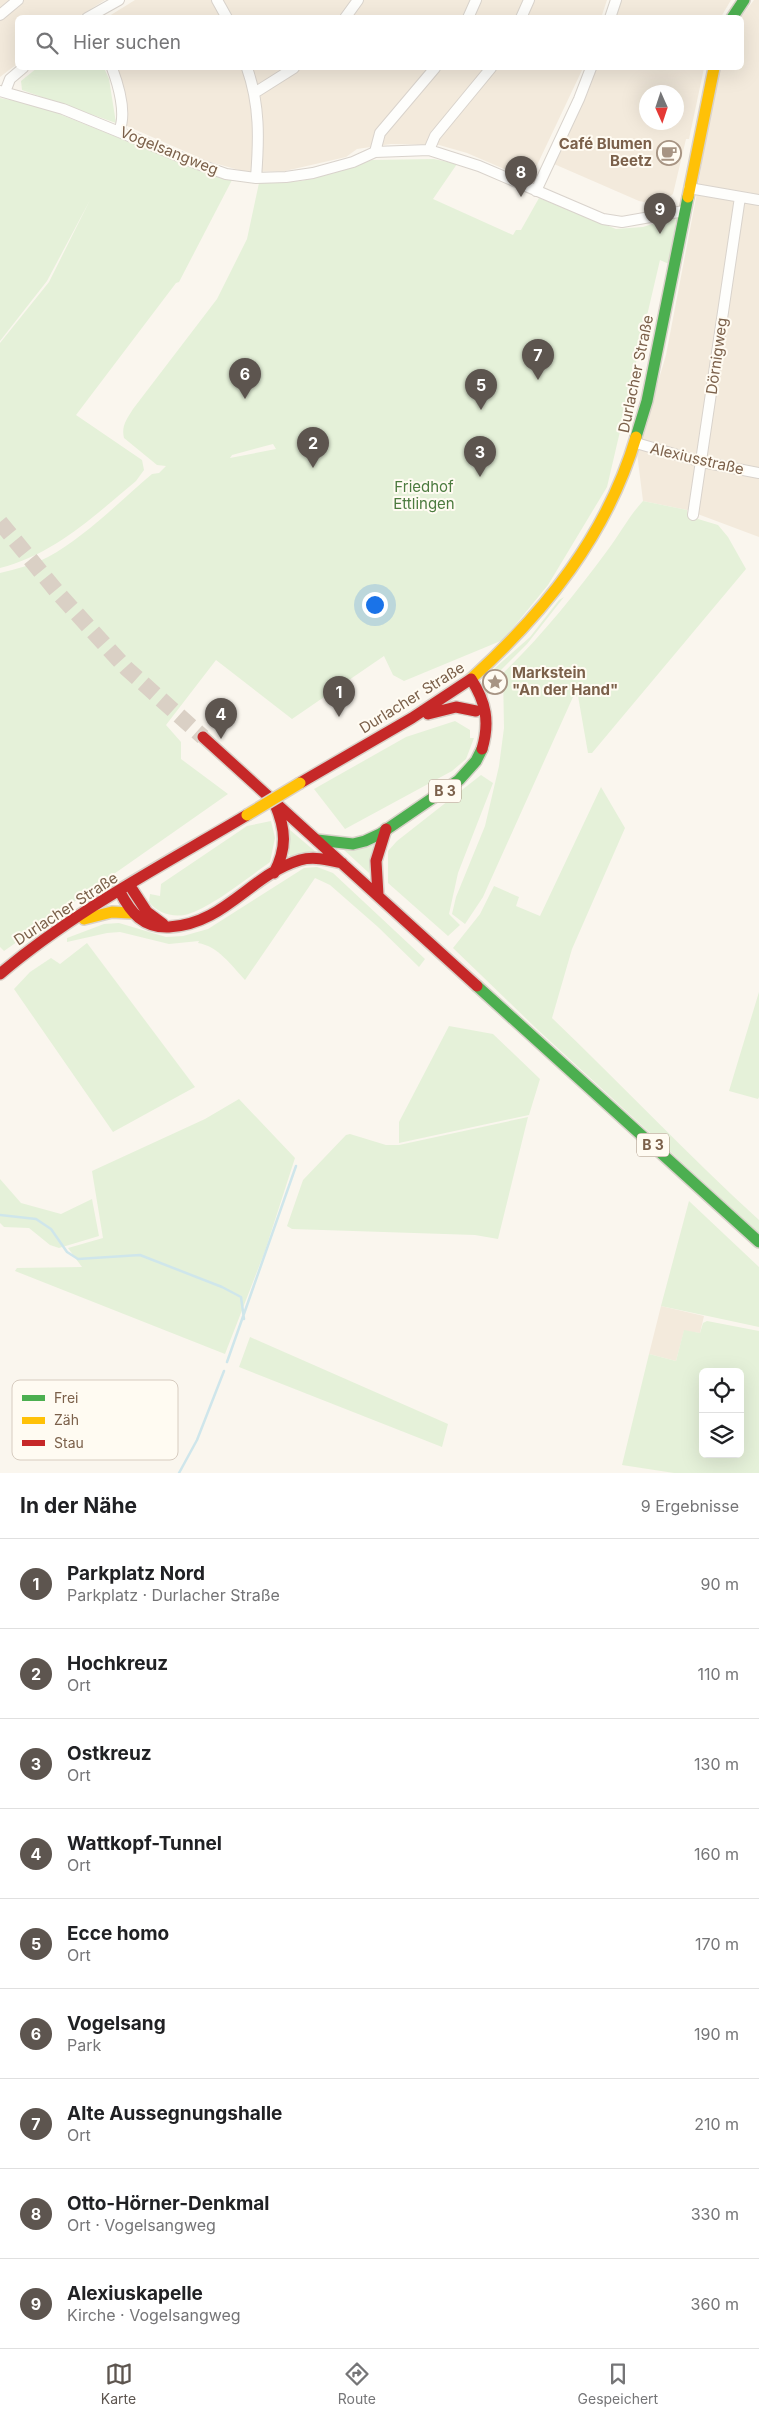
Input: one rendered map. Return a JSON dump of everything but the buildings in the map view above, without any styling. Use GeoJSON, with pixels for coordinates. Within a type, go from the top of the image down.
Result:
{"type":"FeatureCollection","features":[{"type":"Feature","properties":{"kind":"main road"},"geometry":{"type":"LineString","coordinates":[[734,15],[744,0]]}},
{"type":"Feature","properties":{"kind":"main road","name":"Durlacher Straße"},"geometry":{"type":"LineString","coordinates":[[0,974],[27,951],[68,922],[246,814],[412,718],[467,683],[509,647],[535,620],[568,577],[603,520],[620,485],[636,443],[658,345],[714,70]]}},
{"type":"Feature","properties":{"kind":"main road"},"geometry":{"type":"LineString","coordinates":[[467,683],[486,737]]}},
{"type":"Feature","properties":{"kind":"main road","name":"B 3"},"geometry":{"type":"LineString","coordinates":[[386,829],[459,781],[477,761],[483,750],[488,725],[485,703],[467,683]]}},
{"type":"Feature","properties":{"kind":"main road"},"geometry":{"type":"LineString","coordinates":[[412,718],[456,707],[476,711]]}},
{"type":"Feature","properties":{"kind":"main road"},"geometry":{"type":"LineString","coordinates":[[203,737],[342,863]]}},
{"type":"Feature","properties":{"kind":"main road"},"geometry":{"type":"LineString","coordinates":[[273,800],[284,823],[286,837],[284,849],[274,873]]}},
{"type":"Feature","properties":{"kind":"main road"},"geometry":{"type":"LineString","coordinates":[[317,840],[346,844],[360,843],[386,829]]}},
{"type":"Feature","properties":{"kind":"main road"},"geometry":{"type":"LineString","coordinates":[[378,895],[374,861],[378,846],[386,829]]}},
{"type":"Feature","properties":{"kind":"main road"},"geometry":{"type":"LineString","coordinates":[[68,922],[112,912],[131,913],[146,924],[170,927],[194,924],[206,919],[274,873],[300,860],[312,858],[342,863]]}},
{"type":"Feature","properties":{"kind":"main road","name":"B 3"},"geometry":{"type":"LineString","coordinates":[[342,863],[759,1242]]}},
{"type":"Feature","properties":{"kind":"main road"},"geometry":{"type":"LineString","coordinates":[[125,889],[147,912],[170,927]]}},
{"type":"Feature","properties":{"kind":"main road"},"geometry":{"type":"LineString","coordinates":[[125,889],[131,913]]}},
{"type":"Feature","properties":{"kind":"street"},"geometry":{"type":"LineString","coordinates":[[0,15],[18,0]]}},
{"type":"Feature","properties":{"kind":"street"},"geometry":{"type":"LineString","coordinates":[[92,15],[119,0]]}},
{"type":"Feature","properties":{"kind":"street"},"geometry":{"type":"LineString","coordinates":[[216,0],[225,15]]}},
{"type":"Feature","properties":{"kind":"street"},"geometry":{"type":"LineString","coordinates":[[347,15],[358,0]]}},
{"type":"Feature","properties":{"kind":"street"},"geometry":{"type":"LineString","coordinates":[[469,15],[476,0]]}},
{"type":"Feature","properties":{"kind":"street"},"geometry":{"type":"LineString","coordinates":[[522,15],[529,0]]}},
{"type":"Feature","properties":{"kind":"street"},"geometry":{"type":"LineString","coordinates":[[611,15],[616,0]]}},
{"type":"Feature","properties":{"kind":"street"},"geometry":{"type":"LineString","coordinates":[[2,92],[10,79],[21,70]]}},
{"type":"Feature","properties":{"kind":"street"},"geometry":{"type":"LineString","coordinates":[[112,70],[121,110],[122,125],[119,130]]}},
{"type":"Feature","properties":{"kind":"street"},"geometry":{"type":"LineString","coordinates":[[248,70],[256,92],[259,142],[256,178]]}},
{"type":"Feature","properties":{"kind":"street"},"geometry":{"type":"LineString","coordinates":[[256,92],[291,70]]}},
{"type":"Feature","properties":{"kind":"street"},"geometry":{"type":"LineString","coordinates":[[375,152],[380,133],[432,70]]}},
{"type":"Feature","properties":{"kind":"street"},"geometry":{"type":"LineString","coordinates":[[429,150],[435,136],[489,70]]}},
{"type":"Feature","properties":{"kind":"street"},"geometry":{"type":"LineString","coordinates":[[536,191],[579,99],[590,70]]}},
{"type":"Feature","properties":{"kind":"street","name":"Vogelsangweg"},"geometry":{"type":"LineString","coordinates":[[2,92],[63,109],[226,174],[256,178],[313,173],[353,162],[375,152],[429,150],[479,166],[602,219],[622,222],[684,211]]}},
{"type":"Feature","properties":{"kind":"street"},"geometry":{"type":"LineString","coordinates":[[689,188],[759,200]]}},
{"type":"Feature","properties":{"kind":"street","name":"Dörnigweg"},"geometry":{"type":"LineString","coordinates":[[693,515],[740,197]]}},
{"type":"Feature","properties":{"kind":"street","name":"Alexiusstraße"},"geometry":{"type":"LineString","coordinates":[[636,443],[702,462],[759,473]]}},
{"type":"Feature","properties":{"kind":"shaded area"},"geometry":{"type":"Polygon","coordinates":[[[0,0],[105,0],[81,15],[15,15],[15,66],[0,77],[0,0]]]}},
{"type":"Feature","properties":{"kind":"shaded area"},"geometry":{"type":"Polygon","coordinates":[[[135,0],[607,0],[602,15],[111,15],[135,0]]]}},
{"type":"Feature","properties":{"kind":"shaded area"},"geometry":{"type":"Polygon","coordinates":[[[621,0],[731,0],[722,15],[617,15],[621,0]]]}},
{"type":"Feature","properties":{"kind":"shaded area"},"geometry":{"type":"Polygon","coordinates":[[[754,0],[759,0],[759,537],[687,510],[643,501],[637,453],[666,355],[696,198],[713,95],[719,70],[744,70],[743,15],[754,0]]]}},
{"type":"Feature","properties":{"kind":"shaded area"},"geometry":{"type":"Polygon","coordinates":[[[118,70],[582,70],[530,180],[467,153],[439,145],[391,144],[357,149],[346,157],[285,171],[246,172],[207,161],[127,126],[123,88],[118,70]]]}},
{"type":"Feature","properties":{"kind":"shaded area"},"geometry":{"type":"Polygon","coordinates":[[[596,70],[704,70],[689,139],[686,139],[673,194],[663,201],[654,204],[639,201],[554,164],[585,99],[596,70]]]}},
{"type":"Feature","properties":{"kind":"shaded area"},"geometry":{"type":"Polygon","coordinates":[[[661,1306],[704,1316],[700,1333],[684,1331],[676,1361],[649,1354],[661,1306]]]}},
{"type":"Feature","properties":{"kind":"green space"},"geometry":{"type":"Polygon","coordinates":[[[35,70],[105,70],[109,79],[116,123],[22,90],[21,81],[35,70]]]}},
{"type":"Feature","properties":{"kind":"green space"},"geometry":{"type":"Polygon","coordinates":[[[0,98],[37,105],[201,171],[232,180],[179,282],[176,283],[76,415],[142,460],[144,470],[136,481],[89,520],[56,544],[20,562],[0,568],[0,343],[49,282],[90,200],[47,281],[0,341],[0,98]]]}},
{"type":"Feature","properties":{"kind":"green space","name":"Friedhof Ettlingen"},"geometry":{"type":"Polygon","coordinates":[[[434,159],[457,164],[433,199],[513,235],[516,230],[521,230],[539,198],[616,229],[643,227],[674,217],[676,220],[669,264],[660,260],[607,487],[548,585],[503,640],[404,681],[393,675],[384,656],[292,719],[216,660],[166,725],[181,742],[181,759],[228,794],[4,951],[0,947],[0,573],[36,562],[62,549],[89,529],[152,474],[159,473],[166,466],[157,465],[124,438],[124,426],[133,409],[217,299],[247,239],[259,183],[302,181],[372,160],[434,159]],[[273,444],[232,455],[230,458],[276,449],[273,444]]]}},
{"type":"Feature","properties":{"kind":"green space"},"geometry":{"type":"Polygon","coordinates":[[[643,501],[687,510],[688,516],[718,525],[728,537],[746,569],[592,753],[588,753],[578,696],[573,697],[483,897],[465,924],[452,914],[456,897],[485,826],[499,766],[504,728],[503,673],[531,645],[570,599],[643,501]]]}},
{"type":"Feature","properties":{"kind":"green space"},"geometry":{"type":"Polygon","coordinates":[[[564,597],[527,644],[492,679],[488,688],[488,697],[483,686],[486,676],[530,637],[559,600],[564,597]]]}},
{"type":"Feature","properties":{"kind":"green space"},"geometry":{"type":"Polygon","coordinates":[[[455,721],[470,730],[470,738],[474,738],[466,759],[452,771],[345,829],[314,789],[406,737],[455,721]]]}},
{"type":"Feature","properties":{"kind":"green space"},"geometry":{"type":"Polygon","coordinates":[[[481,775],[493,783],[458,873],[449,914],[460,925],[448,936],[388,883],[388,851],[397,841],[481,775]]]}},
{"type":"Feature","properties":{"kind":"green space"},"geometry":{"type":"Polygon","coordinates":[[[601,787],[625,828],[572,949],[552,1018],[759,1220],[759,1233],[539,1031],[453,948],[480,914],[494,886],[519,897],[516,906],[540,916],[601,787]]]}},
{"type":"Feature","properties":{"kind":"green space"},"geometry":{"type":"Polygon","coordinates":[[[271,821],[275,838],[270,862],[221,897],[200,909],[179,916],[157,910],[149,902],[150,894],[160,896],[161,884],[247,826],[271,821]]]}},
{"type":"Feature","properties":{"kind":"green space"},"geometry":{"type":"Polygon","coordinates":[[[290,830],[317,853],[292,859],[288,853],[290,830]]]}},
{"type":"Feature","properties":{"kind":"green space"},"geometry":{"type":"Polygon","coordinates":[[[375,839],[369,873],[343,849],[375,839]]]}},
{"type":"Feature","properties":{"kind":"green space"},"geometry":{"type":"Polygon","coordinates":[[[317,867],[333,873],[425,959],[419,967],[378,927],[330,885],[315,878],[245,980],[218,952],[198,943],[199,941],[169,944],[120,932],[67,942],[67,938],[104,924],[119,923],[166,937],[183,936],[208,929],[304,868],[317,867]]]}},
{"type":"Feature","properties":{"kind":"green space"},"geometry":{"type":"Polygon","coordinates":[[[87,943],[195,1087],[113,1132],[14,989],[30,972],[51,958],[60,964],[87,943]]]}},
{"type":"Feature","properties":{"kind":"green space"},"geometry":{"type":"Polygon","coordinates":[[[759,992],[759,1097],[758,1099],[729,1091],[759,992]]]}},
{"type":"Feature","properties":{"kind":"green space"},"geometry":{"type":"Polygon","coordinates":[[[449,1026],[493,1034],[540,1079],[529,1115],[399,1143],[399,1122],[449,1026]]]}},
{"type":"Feature","properties":{"kind":"green space"},"geometry":{"type":"Polygon","coordinates":[[[239,1099],[295,1158],[265,1251],[225,1354],[15,1271],[17,1268],[82,1267],[68,1248],[103,1238],[92,1171],[205,1119],[239,1099]]]}},
{"type":"Feature","properties":{"kind":"green space"},"geometry":{"type":"Polygon","coordinates":[[[528,1117],[498,1239],[475,1235],[292,1229],[287,1226],[303,1180],[346,1135],[350,1134],[386,1145],[399,1145],[528,1117]]]}},
{"type":"Feature","properties":{"kind":"green space"},"geometry":{"type":"Polygon","coordinates":[[[0,1179],[21,1203],[61,1214],[92,1199],[99,1236],[59,1248],[50,1245],[29,1228],[4,1227],[0,1223],[0,1179]]]}},
{"type":"Feature","properties":{"kind":"green space"},"geometry":{"type":"Polygon","coordinates":[[[689,1201],[759,1267],[759,1327],[661,1306],[689,1201]]]}},
{"type":"Feature","properties":{"kind":"green space"},"geometry":{"type":"Polygon","coordinates":[[[707,1321],[759,1331],[759,1473],[674,1473],[622,1465],[649,1354],[676,1361],[684,1330],[700,1333],[703,1323],[707,1321]]]}},
{"type":"Feature","properties":{"kind":"green space"},"geometry":{"type":"Polygon","coordinates":[[[250,1337],[448,1424],[442,1447],[239,1367],[250,1337]]]}},
{"type":"Feature","properties":{"kind":"waterway"},"geometry":{"type":"LineString","coordinates":[[227,1362],[296,1166]]}},
{"type":"Feature","properties":{"kind":"waterway"},"geometry":{"type":"LineString","coordinates":[[0,1215],[36,1219],[51,1229],[67,1252],[78,1259],[140,1255],[222,1287],[241,1297],[244,1319]]}},
{"type":"Feature","properties":{"kind":"waterway"},"geometry":{"type":"LineString","coordinates":[[179,1473],[197,1440],[224,1371]]}},
{"type":"Feature","properties":{"kind":"tunnel"},"geometry":{"type":"LineString","coordinates":[[0,522],[58,593],[126,668],[203,737]]}},
{"type":"Feature","properties":{"kind":"traffic: fast"},"geometry":{"type":"LineString","coordinates":[[734,15],[744,0]]}},
{"type":"Feature","properties":{"kind":"traffic: fast"},"geometry":{"type":"LineString","coordinates":[[636,437],[647,401],[688,197]]}},
{"type":"Feature","properties":{"kind":"traffic: fast"},"geometry":{"type":"LineString","coordinates":[[317,840],[353,844],[380,834],[459,780],[476,761],[482,749]]}},
{"type":"Feature","properties":{"kind":"traffic: fast"},"geometry":{"type":"LineString","coordinates":[[477,986],[759,1242]]}},
{"type":"Feature","properties":{"kind":"traffic: slow"},"geometry":{"type":"LineString","coordinates":[[688,197],[714,70]]}},
{"type":"Feature","properties":{"kind":"traffic: slow"},"geometry":{"type":"LineString","coordinates":[[471,679],[524,627],[570,570],[591,539],[608,507],[624,473],[636,437]]}},
{"type":"Feature","properties":{"kind":"traffic: slow"},"geometry":{"type":"LineString","coordinates":[[247,815],[300,783]]}},
{"type":"Feature","properties":{"kind":"traffic: slow"},"geometry":{"type":"LineString","coordinates":[[84,919],[112,912],[131,913]]}},
{"type":"Feature","properties":{"kind":"traffic: jam"},"geometry":{"type":"LineString","coordinates":[[300,783],[412,718],[471,679],[480,696],[485,712],[486,730],[482,749]]}},
{"type":"Feature","properties":{"kind":"traffic: jam"},"geometry":{"type":"LineString","coordinates":[[428,714],[456,707],[476,711]]}},
{"type":"Feature","properties":{"kind":"traffic: jam"},"geometry":{"type":"LineString","coordinates":[[203,737],[477,986]]}},
{"type":"Feature","properties":{"kind":"traffic: jam"},"geometry":{"type":"LineString","coordinates":[[274,873],[281,855],[284,839],[275,804]]}},
{"type":"Feature","properties":{"kind":"traffic: jam"},"geometry":{"type":"LineString","coordinates":[[0,974],[28,951],[89,909],[247,815]]}},
{"type":"Feature","properties":{"kind":"traffic: jam"},"geometry":{"type":"LineString","coordinates":[[378,895],[376,861],[386,829]]}},
{"type":"Feature","properties":{"kind":"traffic: jam"},"geometry":{"type":"LineString","coordinates":[[120,892],[133,913],[139,918],[152,925],[169,927],[189,924],[206,917],[222,908],[266,876],[300,860],[316,858],[342,863]]}},
{"type":"Feature","properties":{"kind":"traffic: jam"},"geometry":{"type":"LineString","coordinates":[[130,886],[147,912],[163,924]]}},
{"type":"Feature","properties":{"kind":"place","name":"Café Blumen Beetz"},"geometry":{"type":"Point","coordinates":[669,153]}},
{"type":"Feature","properties":{"kind":"place","name":"Otto-Hörner-Denkmal"},"geometry":{"type":"Point","coordinates":[521,197]}},
{"type":"Feature","properties":{"kind":"place","name":"Alexiuskapelle"},"geometry":{"type":"Point","coordinates":[660,234]}},
{"type":"Feature","properties":{"kind":"place","name":"Alte Aussegnungshalle"},"geometry":{"type":"Point","coordinates":[538,380]}},
{"type":"Feature","properties":{"kind":"place","name":"Vogelsang"},"geometry":{"type":"Point","coordinates":[245,399]}},
{"type":"Feature","properties":{"kind":"place","name":"Ecce homo"},"geometry":{"type":"Point","coordinates":[481,410]}},
{"type":"Feature","properties":{"kind":"place","name":"Hochkreuz"},"geometry":{"type":"Point","coordinates":[313,468]}},
{"type":"Feature","properties":{"kind":"place","name":"Ostkreuz"},"geometry":{"type":"Point","coordinates":[480,477]}},
{"type":"Feature","properties":{"kind":"place","name":"Markstein \"An der Hand\""},"geometry":{"type":"Point","coordinates":[495,682]}},
{"type":"Feature","properties":{"kind":"place","name":"Parkplatz Nord"},"geometry":{"type":"Point","coordinates":[339,717]}},
{"type":"Feature","properties":{"kind":"place","name":"Wattkopf-Tunnel"},"geometry":{"type":"Point","coordinates":[221,739]}}]}
